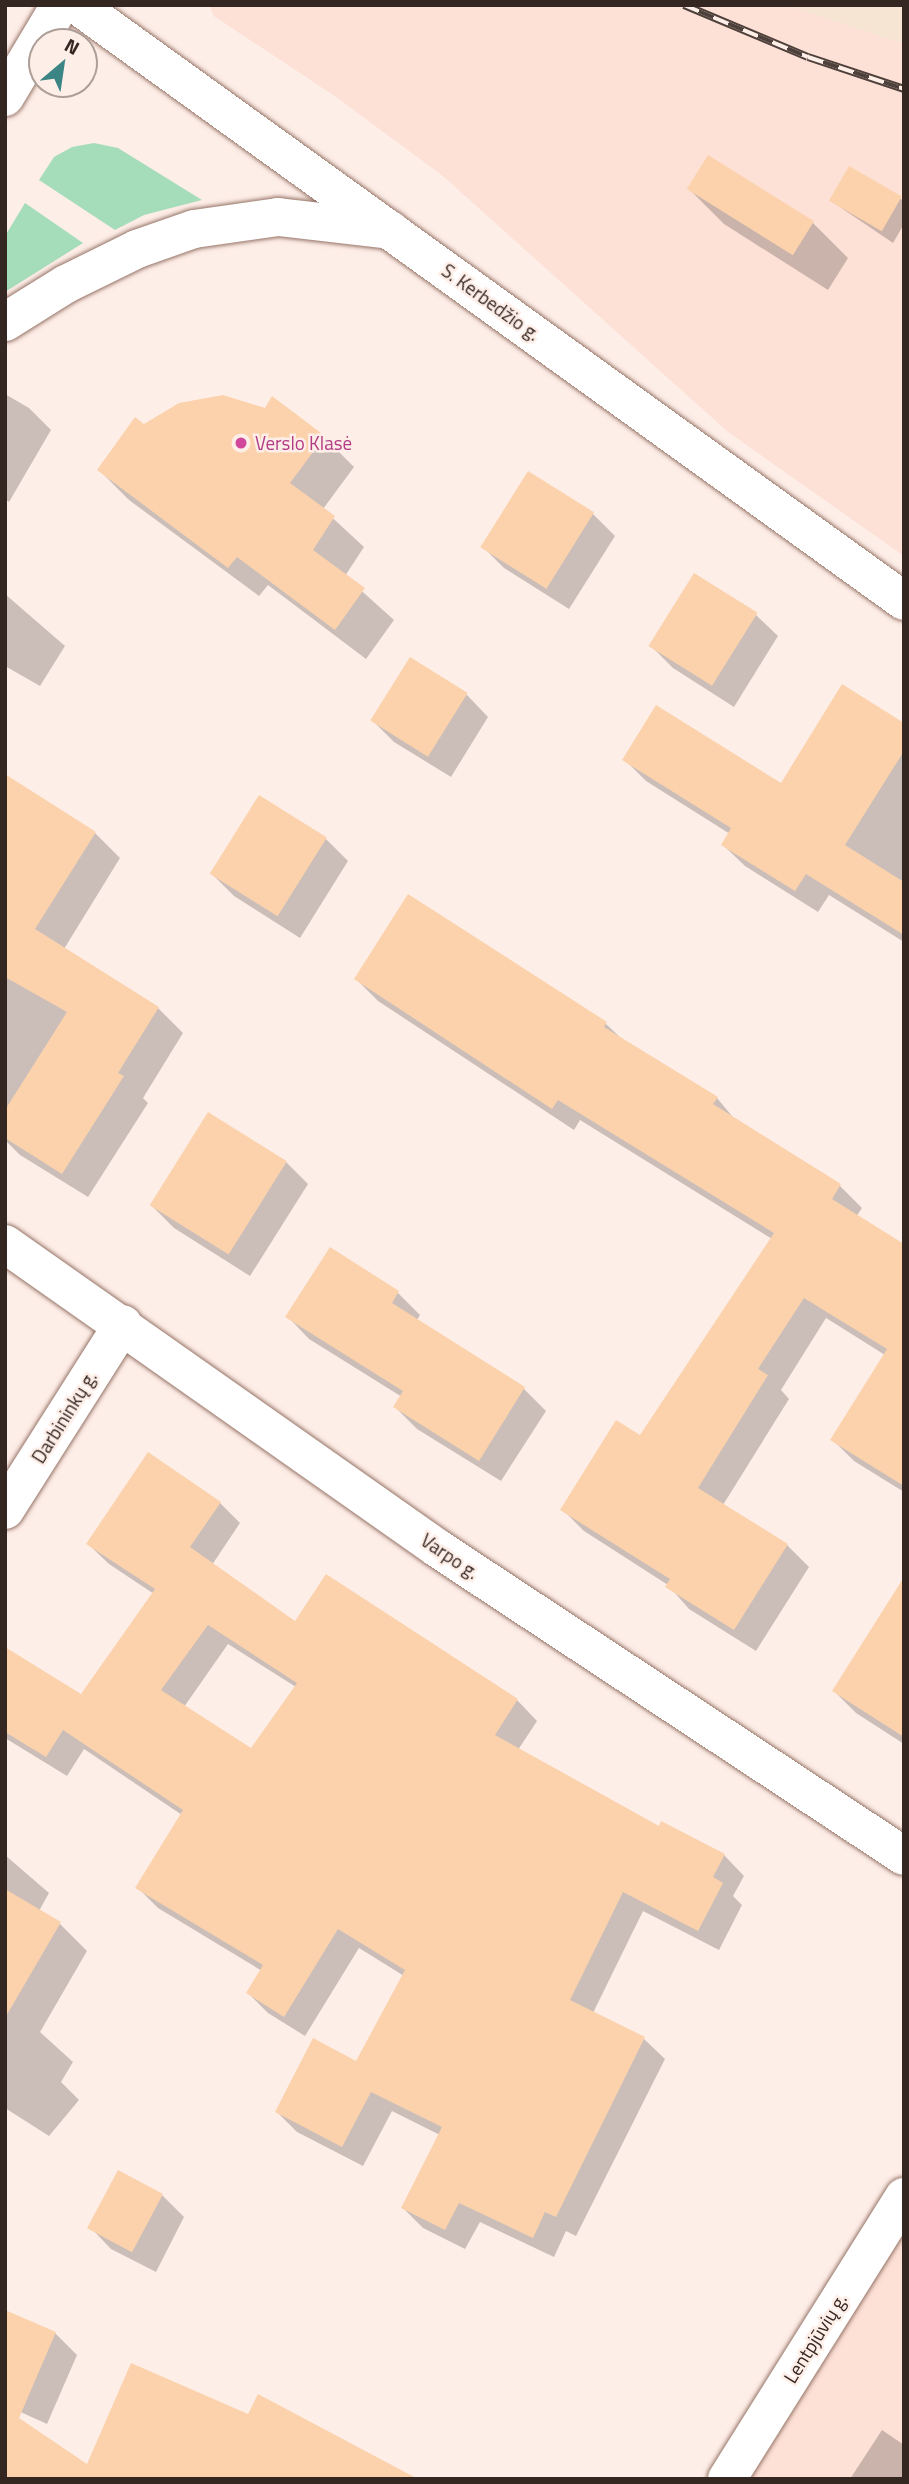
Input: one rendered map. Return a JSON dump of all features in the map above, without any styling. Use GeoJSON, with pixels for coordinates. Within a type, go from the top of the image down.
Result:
{"type":"FeatureCollection","features":[{"type":"Feature","properties":{"kind":"main road"},"geometry":{"type":"LineString","coordinates":[[5,97],[60,5]]}},
{"type":"Feature","properties":{"kind":"main road","name":"S. Kerbedžio g."},"geometry":{"type":"LineString","coordinates":[[77,5],[904,601]]}},
{"type":"Feature","properties":{"kind":"main road"},"geometry":{"type":"LineString","coordinates":[[5,322],[66,284],[137,249],[194,229],[278,217],[392,230]]}},
{"type":"Feature","properties":{"kind":"main road","name":"Varpo g."},"geometry":{"type":"LineString","coordinates":[[5,1244],[123,1324],[437,1548],[904,1856]]}},
{"type":"Feature","properties":{"kind":"main road","name":"Darbininkų g."},"geometry":{"type":"LineString","coordinates":[[5,1510],[123,1324]]}},
{"type":"Feature","properties":{"kind":"main road","name":"Lentpjūvių g."},"geometry":{"type":"LineString","coordinates":[[727,2479],[904,2197]]}},
{"type":"Feature","properties":{"kind":"shaded area"},"geometry":{"type":"Polygon","coordinates":[[[209,5],[785,5],[904,44],[904,556],[728,432],[443,176],[336,97],[214,16],[209,5]]]}},
{"type":"Feature","properties":{"kind":"shaded area"},"geometry":{"type":"Polygon","coordinates":[[[785,5],[904,5],[904,44],[785,5]]]}},
{"type":"Feature","properties":{"kind":"shaded area"},"geometry":{"type":"Polygon","coordinates":[[[904,2197],[904,2479],[727,2479],[904,2197]]]}},
{"type":"Feature","properties":{"kind":"green space"},"geometry":{"type":"Polygon","coordinates":[[[94,143],[118,148],[202,200],[144,215],[115,230],[39,180],[54,157],[72,147],[94,143]]]}},
{"type":"Feature","properties":{"kind":"green space"},"geometry":{"type":"Polygon","coordinates":[[[25,203],[83,243],[5,292],[5,236],[25,203]]]}},
{"type":"Feature","properties":{"kind":"building"},"geometry":{"type":"Polygon","coordinates":[[[708,155],[814,221],[793,255],[687,189],[708,155]]]}},
{"type":"Feature","properties":{"kind":"building"},"geometry":{"type":"Polygon","coordinates":[[[849,166],[902,196],[882,231],[829,201],[849,166]]]}},
{"type":"Feature","properties":{"kind":"building"},"geometry":{"type":"Polygon","coordinates":[[[223,395],[265,408],[272,396],[325,436],[290,483],[335,516],[313,550],[365,588],[335,630],[237,557],[228,568],[97,470],[135,417],[144,424],[179,403],[223,395]]]}},
{"type":"Feature","properties":{"kind":"building"},"geometry":{"type":"Polygon","coordinates":[[[528,471],[594,512],[546,589],[480,547],[528,471]]]}},
{"type":"Feature","properties":{"kind":"building"},"geometry":{"type":"Polygon","coordinates":[[[694,573],[758,613],[712,686],[648,646],[694,573]]]}},
{"type":"Feature","properties":{"kind":"building"},"geometry":{"type":"Polygon","coordinates":[[[410,657],[468,693],[428,757],[370,721],[410,657]]]}},
{"type":"Feature","properties":{"kind":"building"},"geometry":{"type":"Polygon","coordinates":[[[842,684],[904,723],[904,751],[845,845],[904,882],[904,935],[806,874],[795,891],[721,845],[731,828],[622,760],[656,705],[781,783],[842,684]]]}},
{"type":"Feature","properties":{"kind":"building"},"geometry":{"type":"Polygon","coordinates":[[[5,774],[96,832],[35,929],[159,1007],[118,1073],[124,1076],[62,1174],[5,1138],[5,1110],[67,1012],[5,977],[5,774]]]}},
{"type":"Feature","properties":{"kind":"building"},"geometry":{"type":"Polygon","coordinates":[[[259,795],[327,837],[278,916],[210,874],[259,795]]]}},
{"type":"Feature","properties":{"kind":"building"},"geometry":{"type":"Polygon","coordinates":[[[408,894],[607,1022],[604,1027],[718,1097],[713,1104],[841,1184],[832,1199],[904,1244],[904,1486],[830,1440],[887,1349],[804,1298],[758,1369],[768,1375],[698,1488],[788,1544],[734,1630],[665,1587],[670,1579],[560,1510],[616,1420],[640,1435],[774,1233],[558,1100],[552,1109],[354,979],[408,894]]]}},
{"type":"Feature","properties":{"kind":"building"},"geometry":{"type":"Polygon","coordinates":[[[208,1112],[287,1161],[229,1255],[150,1205],[208,1112]]]}},
{"type":"Feature","properties":{"kind":"building"},"geometry":{"type":"Polygon","coordinates":[[[330,1247],[399,1291],[392,1303],[525,1387],[479,1461],[393,1407],[403,1391],[285,1317],[330,1247]]]}},
{"type":"Feature","properties":{"kind":"building"},"geometry":{"type":"Polygon","coordinates":[[[148,1452],[221,1502],[190,1547],[295,1621],[326,1574],[518,1699],[495,1735],[659,1826],[661,1821],[725,1854],[713,1877],[723,1883],[698,1931],[623,1892],[570,2000],[645,2037],[556,2217],[545,2212],[533,2238],[459,2203],[445,2230],[401,2208],[442,2127],[371,2092],[342,2147],[275,2112],[313,2038],[356,2061],[405,1970],[338,1929],[284,2017],[246,1993],[263,1965],[135,1888],[183,1810],[63,1730],[46,1757],[5,1732],[5,1647],[81,1694],[155,1589],[86,1544],[148,1452]],[[208,1625],[161,1690],[251,1748],[297,1683],[208,1625]]]}},
{"type":"Feature","properties":{"kind":"building"},"geometry":{"type":"Polygon","coordinates":[[[904,1577],[904,1737],[832,1691],[904,1577]]]}},
{"type":"Feature","properties":{"kind":"building"},"geometry":{"type":"Polygon","coordinates":[[[5,1889],[61,1922],[5,2018],[5,1889]]]}},
{"type":"Feature","properties":{"kind":"building"},"geometry":{"type":"Polygon","coordinates":[[[118,2170],[163,2194],[132,2252],[87,2228],[118,2170]]]}},
{"type":"Feature","properties":{"kind":"building"},"geometry":{"type":"Polygon","coordinates":[[[5,2310],[56,2332],[19,2418],[87,2464],[131,2363],[248,2414],[258,2394],[418,2479],[5,2479],[5,2310]]]}},
{"type":"Feature","properties":{"kind":"railway"},"geometry":{"type":"LineString","coordinates":[[684,5],[808,57],[904,89]]}},
{"type":"Feature","properties":{"kind":"place","name":"Verslo Klasė"},"geometry":{"type":"Point","coordinates":[241,443]}}]}
